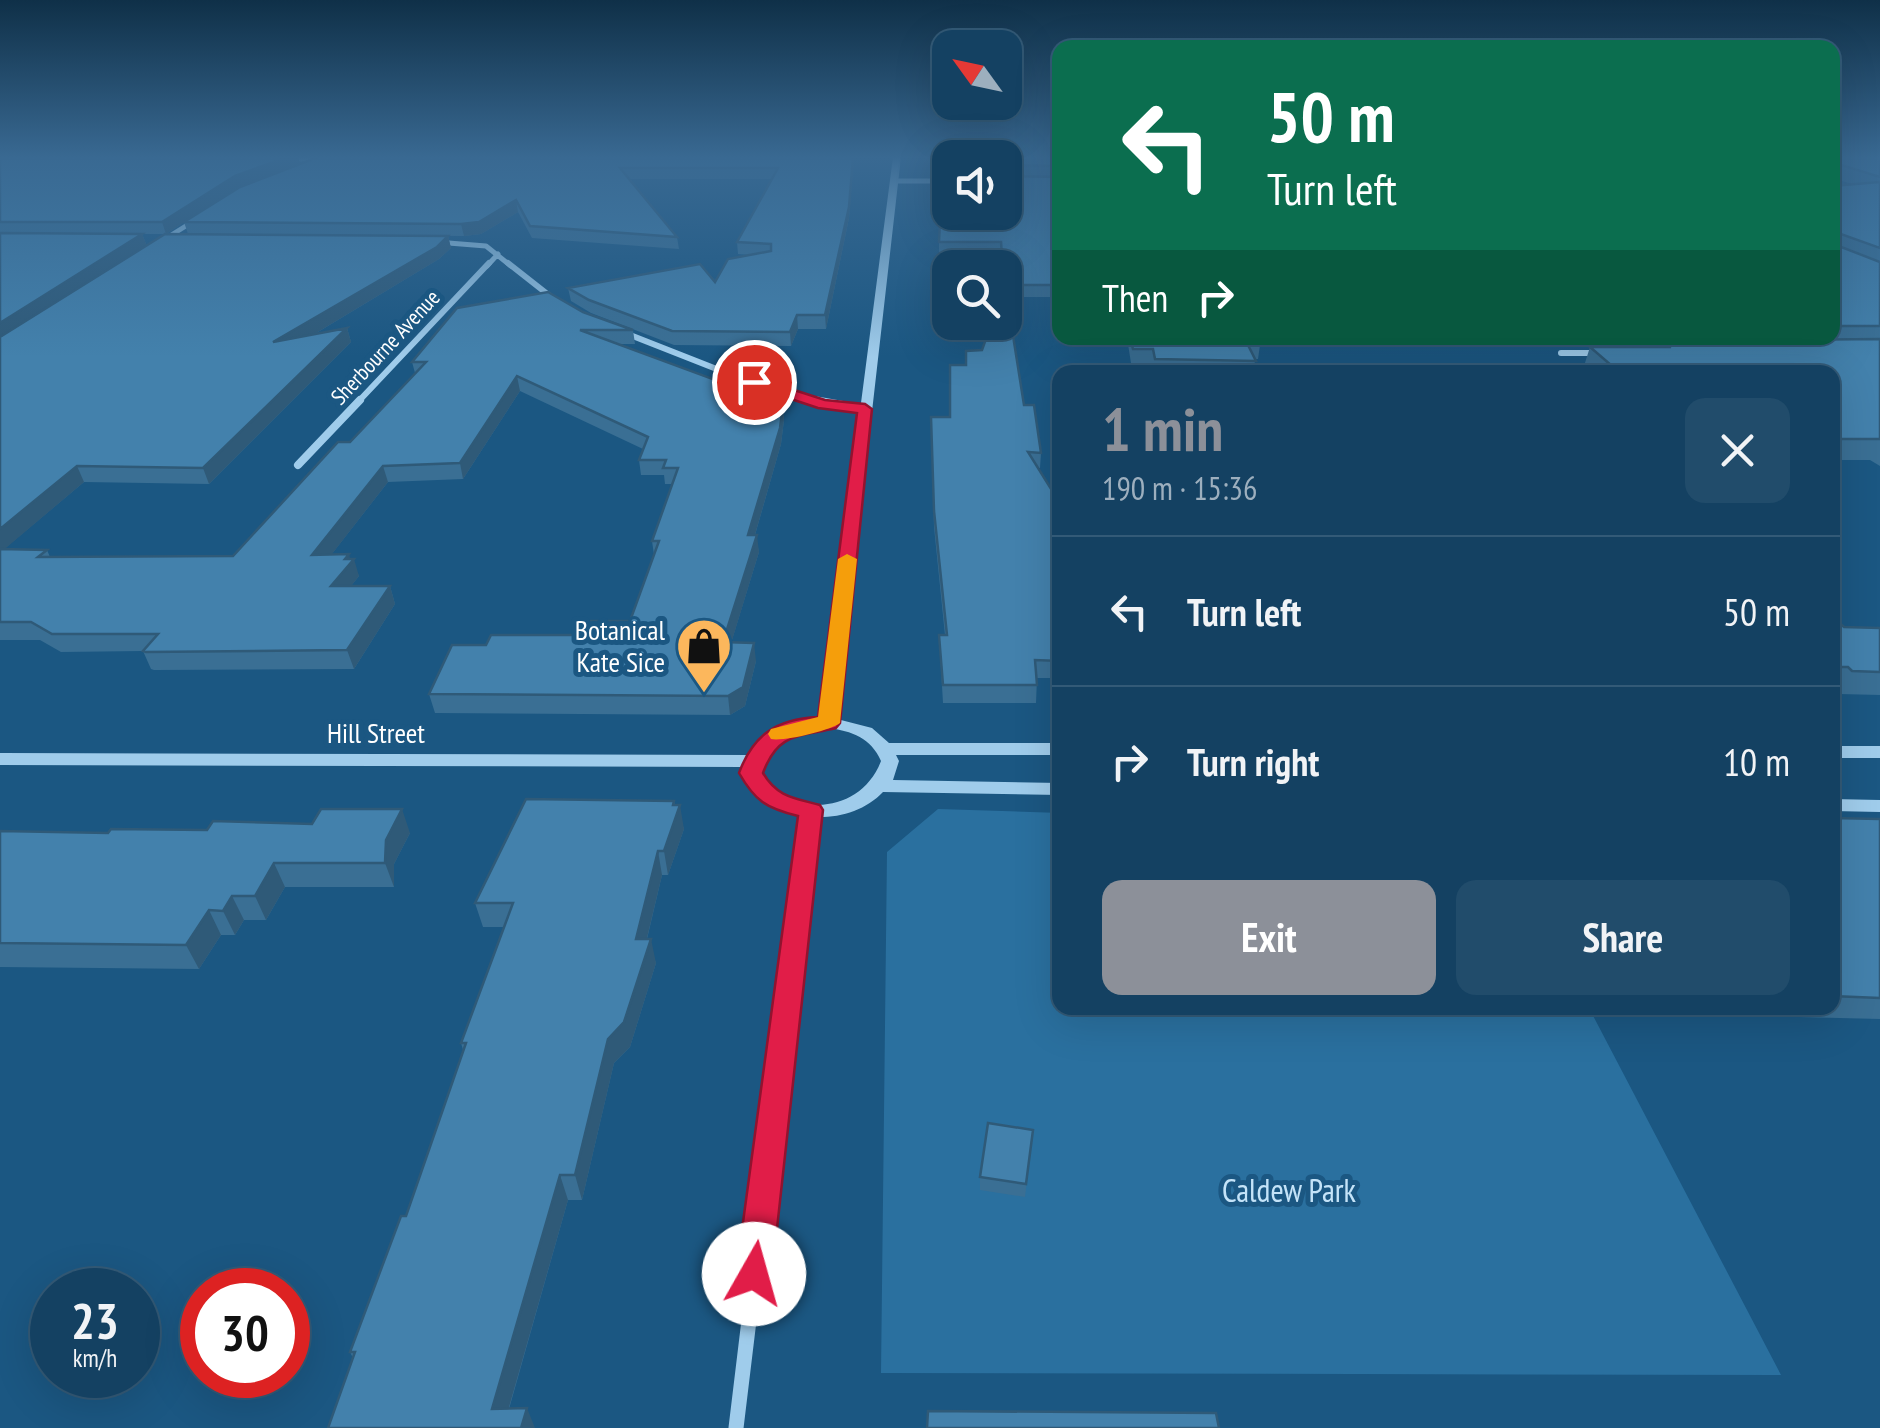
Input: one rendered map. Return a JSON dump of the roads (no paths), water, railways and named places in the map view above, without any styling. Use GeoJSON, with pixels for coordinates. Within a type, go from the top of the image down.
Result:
{"type":"FeatureCollection","features":[{"type":"Feature","properties":{"kind":"street"},"geometry":{"type":"LineString","coordinates":[[180,241],[162,241],[190,224]]}},
{"type":"Feature","properties":{"kind":"street"},"geometry":{"type":"LineString","coordinates":[[828,723],[888,224]]}},
{"type":"Feature","properties":{"kind":"street"},"geometry":{"type":"LineString","coordinates":[[424,242],[486,246],[564,306]]}},
{"type":"Feature","properties":{"kind":"street","name":"Sherbourne Avenue"},"geometry":{"type":"LineString","coordinates":[[298,465],[498,254]]}},
{"type":"Feature","properties":{"kind":"street"},"geometry":{"type":"LineString","coordinates":[[620,330],[790,395],[865,409]]}},
{"type":"Feature","properties":{"kind":"street"},"geometry":{"type":"LineString","coordinates":[[1560,354],[1617,352]]}},
{"type":"Feature","properties":{"kind":"street"},"geometry":{"type":"LineString","coordinates":[[886,749],[888,774],[881,786],[850,804],[811,810],[776,802],[764,794],[751,773],[753,761],[772,738],[808,724],[828,723],[863,730],[886,749],[1052,749]]}},
{"type":"Feature","properties":{"kind":"street"},"geometry":{"type":"LineString","coordinates":[[1840,752],[1880,752]]}},
{"type":"Feature","properties":{"kind":"street","name":"Hill Street"},"geometry":{"type":"LineString","coordinates":[[0,760],[753,761]]}},
{"type":"Feature","properties":{"kind":"street"},"geometry":{"type":"LineString","coordinates":[[881,786],[1052,789]]}},
{"type":"Feature","properties":{"kind":"street"},"geometry":{"type":"LineString","coordinates":[[1840,805],[1880,806]]}},
{"type":"Feature","properties":{"kind":"street"},"geometry":{"type":"LineString","coordinates":[[736,1428],[811,810]]}},
{"type":"Feature","properties":{"kind":"place","name":"Botanical Kate Sice"},"geometry":{"type":"Point","coordinates":[704,695]}},
{"type":"Feature","properties":{"kind":"park label","name":"Caldew Park"},"geometry":{"type":"Point","coordinates":[1289,1191]}}]}
